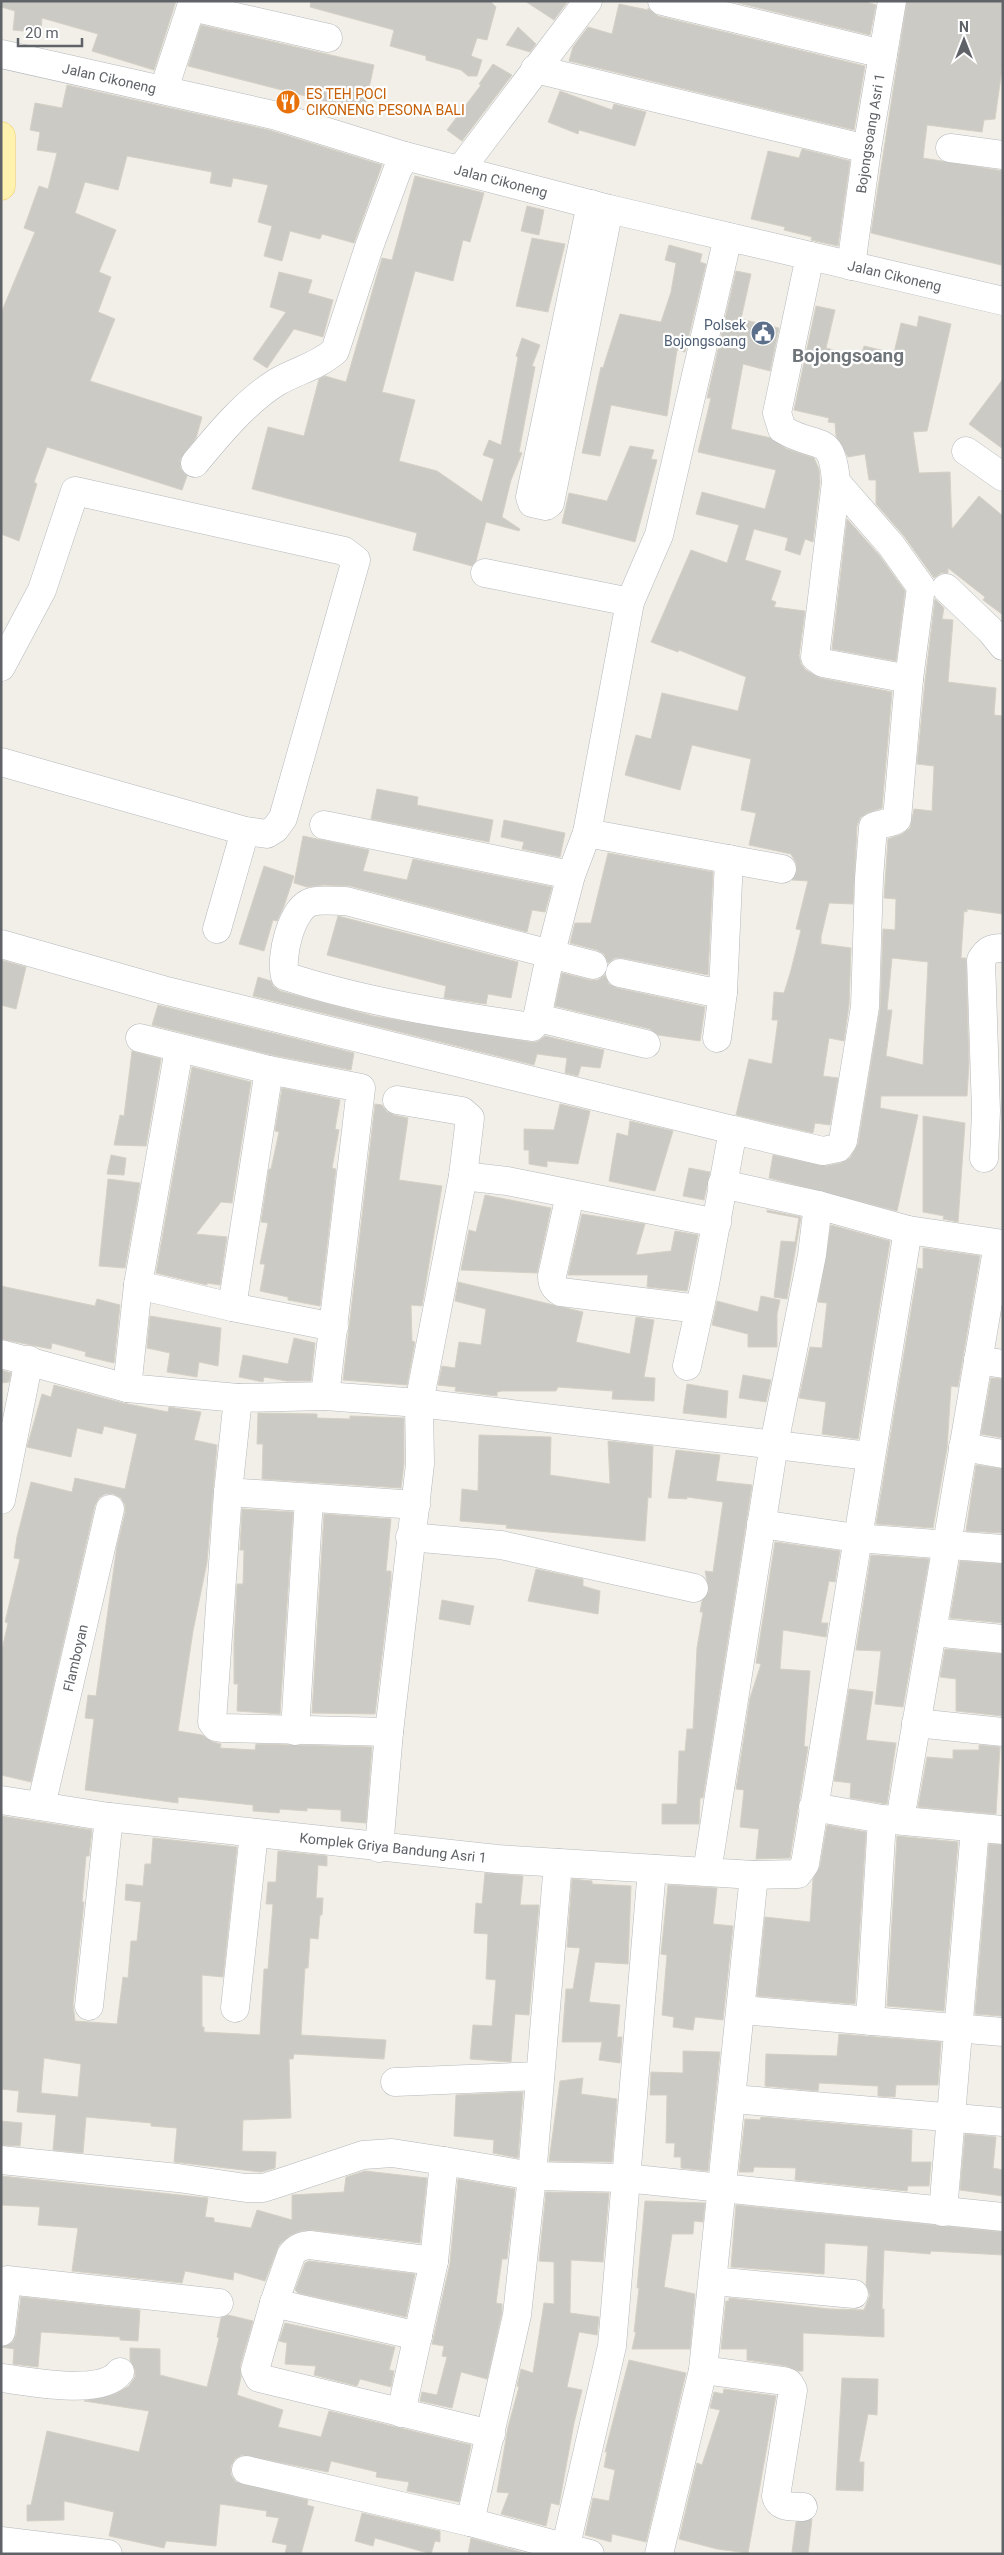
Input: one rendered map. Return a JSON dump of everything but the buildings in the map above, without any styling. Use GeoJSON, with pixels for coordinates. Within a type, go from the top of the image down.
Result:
{"type":"FeatureCollection","features":[{"type":"Feature","properties":{"kind":"main road"},"geometry":{"type":"LineString","coordinates":[[1,136],[1,186]]}},
{"type":"Feature","properties":{"kind":"street"},"geometry":{"type":"LineString","coordinates":[[460,170],[588,1]]}},
{"type":"Feature","properties":{"kind":"street"},"geometry":{"type":"LineString","coordinates":[[662,1],[884,54]]}},
{"type":"Feature","properties":{"kind":"street","name":"Bojongsoang Asri 1"},"geometry":{"type":"LineString","coordinates":[[851,266],[867,149],[892,1]]}},
{"type":"Feature","properties":{"kind":"street"},"geometry":{"type":"LineString","coordinates":[[164,89],[192,4],[328,38]]}},
{"type":"Feature","properties":{"kind":"street","name":"Jalan Cikoneng"},"geometry":{"type":"LineString","coordinates":[[1,54],[273,114],[405,156],[600,207],[1003,301]]}},
{"type":"Feature","properties":{"kind":"street"},"geometry":{"type":"LineString","coordinates":[[535,69],[867,149]]}},
{"type":"Feature","properties":{"kind":"street"},"geometry":{"type":"LineString","coordinates":[[950,148],[1003,155]]}},
{"type":"Feature","properties":{"kind":"street"},"geometry":{"type":"LineString","coordinates":[[195,463],[228,424],[276,383],[323,362],[335,351],[372,239],[397,171],[405,156]]}},
{"type":"Feature","properties":{"kind":"street"},"geometry":{"type":"LineString","coordinates":[[600,207],[550,503],[546,506],[532,503],[530,497],[600,207]]}},
{"type":"Feature","properties":{"kind":"street"},"geometry":{"type":"LineString","coordinates":[[593,965],[550,956],[346,901],[312,902],[302,907],[288,938],[283,969],[285,976],[317,986],[461,1017],[532,1028],[536,1023],[550,956],[571,875],[587,833],[630,602],[659,535],[728,237]]}},
{"type":"Feature","properties":{"kind":"street"},"geometry":{"type":"LineString","coordinates":[[810,256],[777,413],[782,429],[826,446],[832,453],[836,482],[815,657],[823,663],[909,679]]}},
{"type":"Feature","properties":{"kind":"street"},"geometry":{"type":"LineString","coordinates":[[966,451],[1003,477]]}},
{"type":"Feature","properties":{"kind":"street"},"geometry":{"type":"LineString","coordinates":[[1,944],[162,990],[733,1130],[823,1151],[838,1148],[843,1142],[865,1007],[869,870],[873,827],[897,819],[909,679],[921,587],[891,545],[836,482]]}},
{"type":"Feature","properties":{"kind":"street"},"geometry":{"type":"LineString","coordinates":[[1,667],[42,590],[75,491],[335,549],[353,556],[356,560],[283,818],[275,829],[267,834],[245,830],[1,762]]}},
{"type":"Feature","properties":{"kind":"street"},"geometry":{"type":"LineString","coordinates":[[485,573],[630,602]]}},
{"type":"Feature","properties":{"kind":"street"},"geometry":{"type":"LineString","coordinates":[[946,588],[990,630],[1003,646]]}},
{"type":"Feature","properties":{"kind":"street"},"geometry":{"type":"LineString","coordinates":[[324,825],[571,875]]}},
{"type":"Feature","properties":{"kind":"street"},"geometry":{"type":"LineString","coordinates":[[217,929],[245,830]]}},
{"type":"Feature","properties":{"kind":"street"},"geometry":{"type":"LineString","coordinates":[[587,833],[782,869]]}},
{"type":"Feature","properties":{"kind":"street"},"geometry":{"type":"LineString","coordinates":[[717,1038],[723,992],[729,859]]}},
{"type":"Feature","properties":{"kind":"street"},"geometry":{"type":"LineString","coordinates":[[984,1158],[994,1112],[981,960],[986,952],[992,948],[1003,948]]}},
{"type":"Feature","properties":{"kind":"street"},"geometry":{"type":"LineString","coordinates":[[620,973],[723,992]]}},
{"type":"Feature","properties":{"kind":"street"},"geometry":{"type":"LineString","coordinates":[[538,1018],[646,1044]]}},
{"type":"Feature","properties":{"kind":"street"},"geometry":{"type":"LineString","coordinates":[[140,1038],[179,1050],[361,1088],[325,1396]]}},
{"type":"Feature","properties":{"kind":"street"},"geometry":{"type":"LineString","coordinates":[[127,1388],[138,1285],[179,1050]]}},
{"type":"Feature","properties":{"kind":"street"},"geometry":{"type":"LineString","coordinates":[[232,1307],[270,1070]]}},
{"type":"Feature","properties":{"kind":"street"},"geometry":{"type":"LineString","coordinates":[[379,1848],[389,1732],[410,1537],[416,1505],[420,1464],[419,1403],[463,1176],[470,1118],[462,1111],[397,1100]]}},
{"type":"Feature","properties":{"kind":"street"},"geometry":{"type":"LineString","coordinates":[[687,1366],[717,1223],[722,1184],[733,1130]]}},
{"type":"Feature","properties":{"kind":"street"},"geometry":{"type":"LineString","coordinates":[[463,1176],[508,1181],[570,1195],[717,1223]]}},
{"type":"Feature","properties":{"kind":"street"},"geometry":{"type":"LineString","coordinates":[[722,1184],[818,1206],[908,1230],[1001,1244],[991,1362],[963,1447],[916,1724],[891,1820],[870,2021]]}},
{"type":"Feature","properties":{"kind":"street"},"geometry":{"type":"LineString","coordinates":[[570,1195],[552,1276],[552,1284],[556,1289],[561,1292],[699,1309]]}},
{"type":"Feature","properties":{"kind":"street"},"geometry":{"type":"LineString","coordinates":[[707,1872],[774,1444],[812,1255],[818,1206]]}},
{"type":"Feature","properties":{"kind":"street"},"geometry":{"type":"LineString","coordinates":[[908,1230],[869,1456],[813,1807],[891,1820],[1003,1830]]}},
{"type":"Feature","properties":{"kind":"street"},"geometry":{"type":"LineString","coordinates":[[138,1285],[232,1307],[334,1326]]}},
{"type":"Feature","properties":{"kind":"street"},"geometry":{"type":"LineString","coordinates":[[1,1354],[29,1360],[127,1388],[238,1398],[325,1396],[419,1403],[869,1456]]}},
{"type":"Feature","properties":{"kind":"street"},"geometry":{"type":"LineString","coordinates":[[1,1500],[29,1360]]}},
{"type":"Feature","properties":{"kind":"street"},"geometry":{"type":"LineString","coordinates":[[238,1398],[228,1492],[212,1722],[222,1728],[389,1732]]}},
{"type":"Feature","properties":{"kind":"street"},"geometry":{"type":"LineString","coordinates":[[963,1447],[1003,1454]]}},
{"type":"Feature","properties":{"kind":"street"},"geometry":{"type":"LineString","coordinates":[[228,1492],[416,1505]]}},
{"type":"Feature","properties":{"kind":"street"},"geometry":{"type":"LineString","coordinates":[[295,1731],[309,1499]]}},
{"type":"Feature","properties":{"kind":"street","name":"Flamboyan"},"geometry":{"type":"LineString","coordinates":[[40,1806],[110,1509]]}},
{"type":"Feature","properties":{"kind":"street"},"geometry":{"type":"LineString","coordinates":[[761,1524],[856,1538],[1003,1549]]}},
{"type":"Feature","properties":{"kind":"street"},"geometry":{"type":"LineString","coordinates":[[410,1537],[501,1545],[694,1588]]}},
{"type":"Feature","properties":{"kind":"street"},"geometry":{"type":"LineString","coordinates":[[932,1632],[1003,1639]]}},
{"type":"Feature","properties":{"kind":"street"},"geometry":{"type":"LineString","coordinates":[[916,1724],[1003,1732]]}},
{"type":"Feature","properties":{"kind":"street","name":"Komplek Griya Bandung Asri 1"},"geometry":{"type":"LineString","coordinates":[[1,1800],[109,1817],[379,1848],[558,1863],[754,1875],[798,1874],[804,1864],[813,1807]]}},
{"type":"Feature","properties":{"kind":"street"},"geometry":{"type":"LineString","coordinates":[[89,2006],[109,1817]]}},
{"type":"Feature","properties":{"kind":"street"},"geometry":{"type":"LineString","coordinates":[[942,2212],[960,2028],[975,1828]]}},
{"type":"Feature","properties":{"kind":"street"},"geometry":{"type":"LineString","coordinates":[[235,2008],[254,1833]]}},
{"type":"Feature","properties":{"kind":"street"},"geometry":{"type":"LineString","coordinates":[[470,2522],[517,2315],[532,2176],[558,1863]]}},
{"type":"Feature","properties":{"kind":"street"},"geometry":{"type":"LineString","coordinates":[[246,2470],[470,2522],[573,2552],[612,2346],[652,1869]]}},
{"type":"Feature","properties":{"kind":"street"},"geometry":{"type":"LineString","coordinates":[[658,2554],[703,2370],[742,2010],[754,1875]]}},
{"type":"Feature","properties":{"kind":"street"},"geometry":{"type":"LineString","coordinates":[[742,2010],[1003,2032]]}},
{"type":"Feature","properties":{"kind":"street"},"geometry":{"type":"LineString","coordinates":[[395,2082],[540,2076]]}},
{"type":"Feature","properties":{"kind":"street"},"geometry":{"type":"LineString","coordinates":[[732,2100],[1003,2122]]}},
{"type":"Feature","properties":{"kind":"street"},"geometry":{"type":"LineString","coordinates":[[1,2160],[178,2178],[246,2188],[263,2188],[363,2156],[392,2153],[532,2176],[625,2178],[1003,2217]]}},
{"type":"Feature","properties":{"kind":"street"},"geometry":{"type":"LineString","coordinates":[[401,2413],[434,2261],[444,2161]]}},
{"type":"Feature","properties":{"kind":"street"},"geometry":{"type":"LineString","coordinates":[[434,2261],[310,2245],[302,2246],[291,2255],[274,2303],[255,2370],[259,2378],[491,2434]]}},
{"type":"Feature","properties":{"kind":"street"},"geometry":{"type":"LineString","coordinates":[[1,2332],[4,2280],[220,2303]]}},
{"type":"Feature","properties":{"kind":"street"},"geometry":{"type":"LineString","coordinates":[[713,2281],[854,2294]]}},
{"type":"Feature","properties":{"kind":"street"},"geometry":{"type":"LineString","coordinates":[[274,2303],[418,2336]]}},
{"type":"Feature","properties":{"kind":"street"},"geometry":{"type":"LineString","coordinates":[[703,2370],[784,2381],[792,2386],[793,2390],[776,2499],[783,2506],[803,2507]]}},
{"type":"Feature","properties":{"kind":"street"},"geometry":{"type":"LineString","coordinates":[[1,2378],[74,2386],[109,2380],[120,2372]]}},
{"type":"Feature","properties":{"kind":"street"},"geometry":{"type":"LineString","coordinates":[[1,2541],[108,2554]]}},
{"type":"Feature","properties":{"kind":"place","name":"ES TEH POCI CIKONENG PESONA BALI"},"geometry":{"type":"Point","coordinates":[288,102]}},
{"type":"Feature","properties":{"kind":"place","name":"Polsek Bojongsoang"},"geometry":{"type":"Point","coordinates":[763,333]}},
{"type":"Feature","properties":{"kind":"district","name":"Bojongsoang"},"geometry":{"type":"Point","coordinates":[848,355]}}]}
